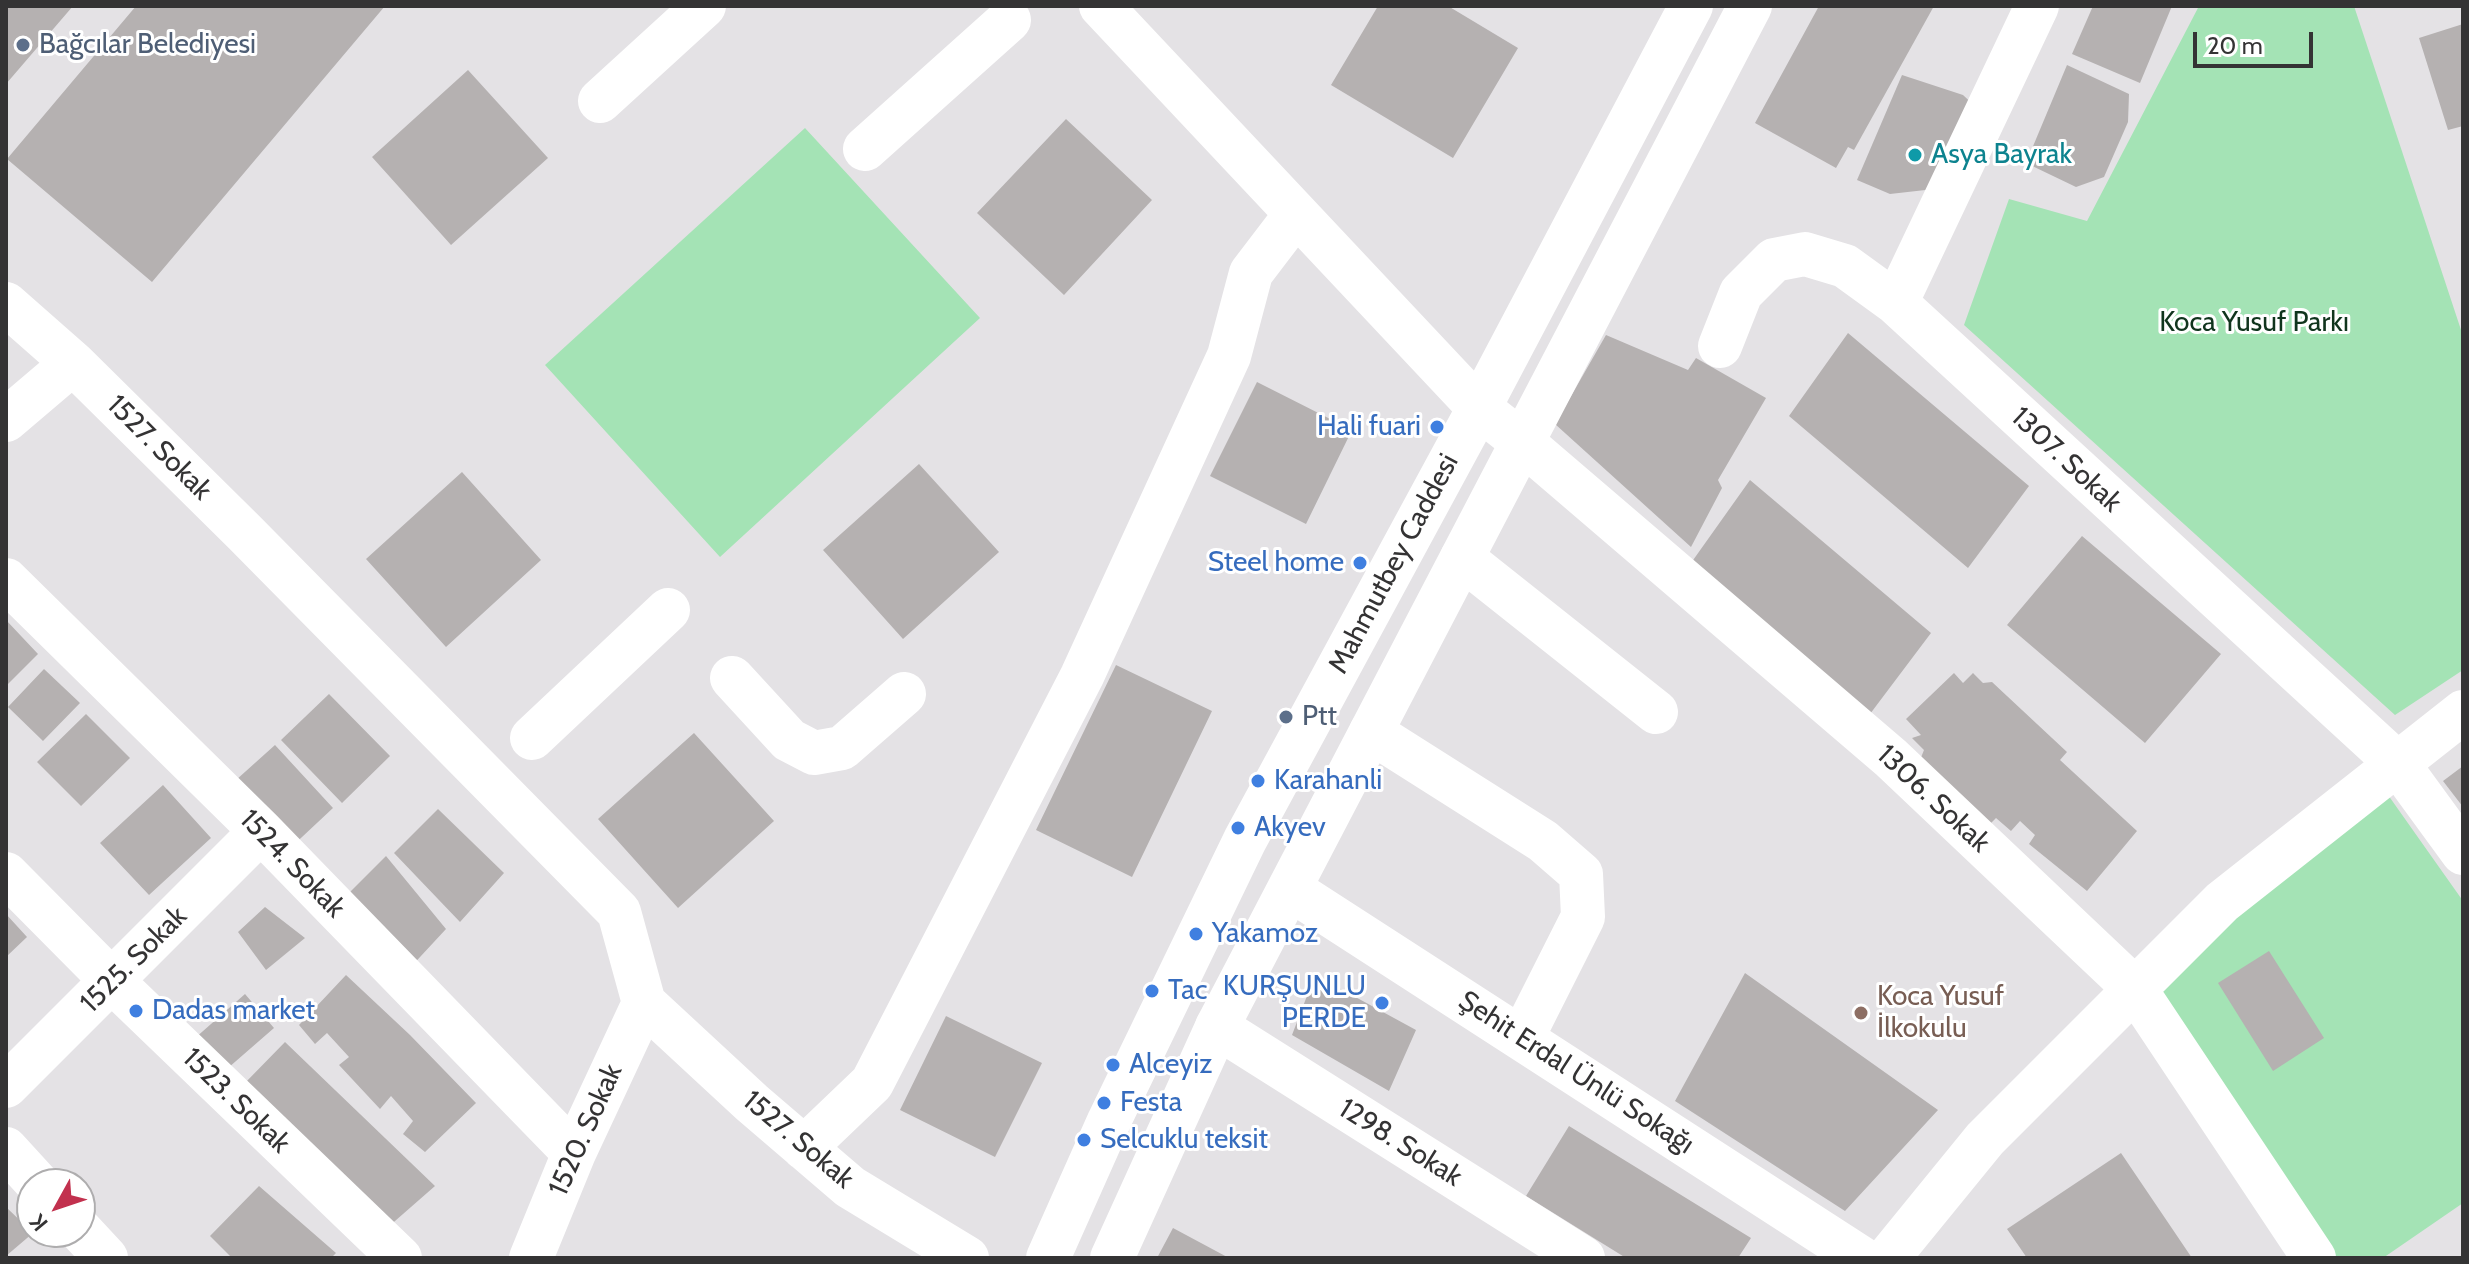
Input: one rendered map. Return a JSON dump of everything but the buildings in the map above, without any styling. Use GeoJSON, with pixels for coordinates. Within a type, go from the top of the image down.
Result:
{"type":"FeatureCollection","features":[{"type":"Feature","properties":{"kind":"street"},"geometry":{"type":"LineString","coordinates":[[600,101],[704,6]]}},
{"type":"Feature","properties":{"kind":"street","name":"1306. Sokak"},"geometry":{"type":"LineString","coordinates":[[1101,6],[1479,408],[1891,758],[2135,989],[2314,1258]]}},
{"type":"Feature","properties":{"kind":"street","name":"Mahmutbey Caddesi"},"geometry":{"type":"LineString","coordinates":[[1048,1258],[1109,1121],[1245,840],[1479,408],[1691,6]]}},
{"type":"Feature","properties":{"kind":"street","name":"Mahmutbey Caddesi"},"geometry":{"type":"LineString","coordinates":[[1112,1258],[1217,1027],[1750,6]]}},
{"type":"Feature","properties":{"kind":"street"},"geometry":{"type":"LineString","coordinates":[[1896,303],[2037,6]]}},
{"type":"Feature","properties":{"kind":"street"},"geometry":{"type":"LineString","coordinates":[[865,149],[1009,20]]}},
{"type":"Feature","properties":{"kind":"street"},"geometry":{"type":"LineString","coordinates":[[804,1148],[872,1083],[1082,676],[1229,356],[1251,273],[1296,214]]}},
{"type":"Feature","properties":{"kind":"street","name":"1307. Sokak"},"geometry":{"type":"LineString","coordinates":[[1720,346],[1741,293],[1774,260],[1805,254],[1845,266],[1896,303],[2398,764],[2463,853]]}},
{"type":"Feature","properties":{"kind":"street","name":"1527. Sokak"},"geometry":{"type":"LineString","coordinates":[[6,304],[73,363],[245,533],[619,912],[644,1003],[850,1187],[967,1258]]}},
{"type":"Feature","properties":{"kind":"street"},"geometry":{"type":"LineString","coordinates":[[6,420],[73,363]]}},
{"type":"Feature","properties":{"kind":"street"},"geometry":{"type":"LineString","coordinates":[[1462,558],[1656,712]]}},
{"type":"Feature","properties":{"kind":"street","name":"1524. Sokak"},"geometry":{"type":"LineString","coordinates":[[6,580],[261,831],[574,1153]]}},
{"type":"Feature","properties":{"kind":"street"},"geometry":{"type":"LineString","coordinates":[[532,738],[668,610]]}},
{"type":"Feature","properties":{"kind":"street"},"geometry":{"type":"LineString","coordinates":[[732,678],[789,740],[814,753],[842,748],[904,694]]}},
{"type":"Feature","properties":{"kind":"street"},"geometry":{"type":"LineString","coordinates":[[1888,1258],[1985,1139],[2222,902],[2463,712]]}},
{"type":"Feature","properties":{"kind":"street"},"geometry":{"type":"LineString","coordinates":[[1371,732],[1543,841],[1581,874],[1583,917],[1522,1038]]}},
{"type":"Feature","properties":{"kind":"street","name":"1525. Sokak"},"geometry":{"type":"LineString","coordinates":[[6,1086],[261,831]]}},
{"type":"Feature","properties":{"kind":"street","name":"1523. Sokak"},"geometry":{"type":"LineString","coordinates":[[6,874],[113,982],[400,1258]]}},
{"type":"Feature","properties":{"kind":"street","name":"Şehit Erdal Ünlü Sokağı"},"geometry":{"type":"LineString","coordinates":[[1290,889],[1861,1258]]}},
{"type":"Feature","properties":{"kind":"street","name":"1520. Sokak"},"geometry":{"type":"LineString","coordinates":[[531,1258],[574,1153],[644,1003]]}},
{"type":"Feature","properties":{"kind":"street","name":"1298. Sokak"},"geometry":{"type":"LineString","coordinates":[[1217,1027],[1583,1258]]}},
{"type":"Feature","properties":{"kind":"street"},"geometry":{"type":"LineString","coordinates":[[6,1149],[23,1168]]}},
{"type":"Feature","properties":{"kind":"green space","name":"Koca Yusuf Parkı"},"geometry":{"type":"Polygon","coordinates":[[[2199,6],[2354,6],[2463,336],[2463,670],[2395,715],[1964,325],[2009,199],[2087,221],[2199,6]]]}},
{"type":"Feature","properties":{"kind":"green space"},"geometry":{"type":"Polygon","coordinates":[[[805,128],[980,318],[720,557],[545,365],[805,128]]]}},
{"type":"Feature","properties":{"kind":"green space"},"geometry":{"type":"Polygon","coordinates":[[[2381,785],[2463,901],[2463,1203],[2383,1258],[2330,1258],[2148,983],[2381,785]]]}},
{"type":"Feature","properties":{"kind":"place","name":"Bağcılar Belediyesi"},"geometry":{"type":"Point","coordinates":[23,45]}},
{"type":"Feature","properties":{"kind":"place","name":"Asya Bayrak"},"geometry":{"type":"Point","coordinates":[1915,155]}},
{"type":"Feature","properties":{"kind":"place","name":"Hali fuari"},"geometry":{"type":"Point","coordinates":[1437,427]}},
{"type":"Feature","properties":{"kind":"place","name":"Steel home"},"geometry":{"type":"Point","coordinates":[1360,563]}},
{"type":"Feature","properties":{"kind":"place","name":"Ptt"},"geometry":{"type":"Point","coordinates":[1286,717]}},
{"type":"Feature","properties":{"kind":"place","name":"Karahanli"},"geometry":{"type":"Point","coordinates":[1258,781]}},
{"type":"Feature","properties":{"kind":"place","name":"Akyev"},"geometry":{"type":"Point","coordinates":[1238,828]}},
{"type":"Feature","properties":{"kind":"place","name":"Yakamoz"},"geometry":{"type":"Point","coordinates":[1196,934]}},
{"type":"Feature","properties":{"kind":"place","name":"Tac"},"geometry":{"type":"Point","coordinates":[1152,991]}},
{"type":"Feature","properties":{"kind":"place","name":"KURŞUNLU PERDE"},"geometry":{"type":"Point","coordinates":[1382,1003]}},
{"type":"Feature","properties":{"kind":"place","name":"Dadas market"},"geometry":{"type":"Point","coordinates":[136,1011]}},
{"type":"Feature","properties":{"kind":"place","name":"Koca Yusuf İlkokulu"},"geometry":{"type":"Point","coordinates":[1861,1013]}},
{"type":"Feature","properties":{"kind":"place","name":"Alceyiz"},"geometry":{"type":"Point","coordinates":[1113,1065]}},
{"type":"Feature","properties":{"kind":"place","name":"Festa"},"geometry":{"type":"Point","coordinates":[1104,1103]}},
{"type":"Feature","properties":{"kind":"place","name":"Selcuklu teksit"},"geometry":{"type":"Point","coordinates":[1084,1140]}}]}
